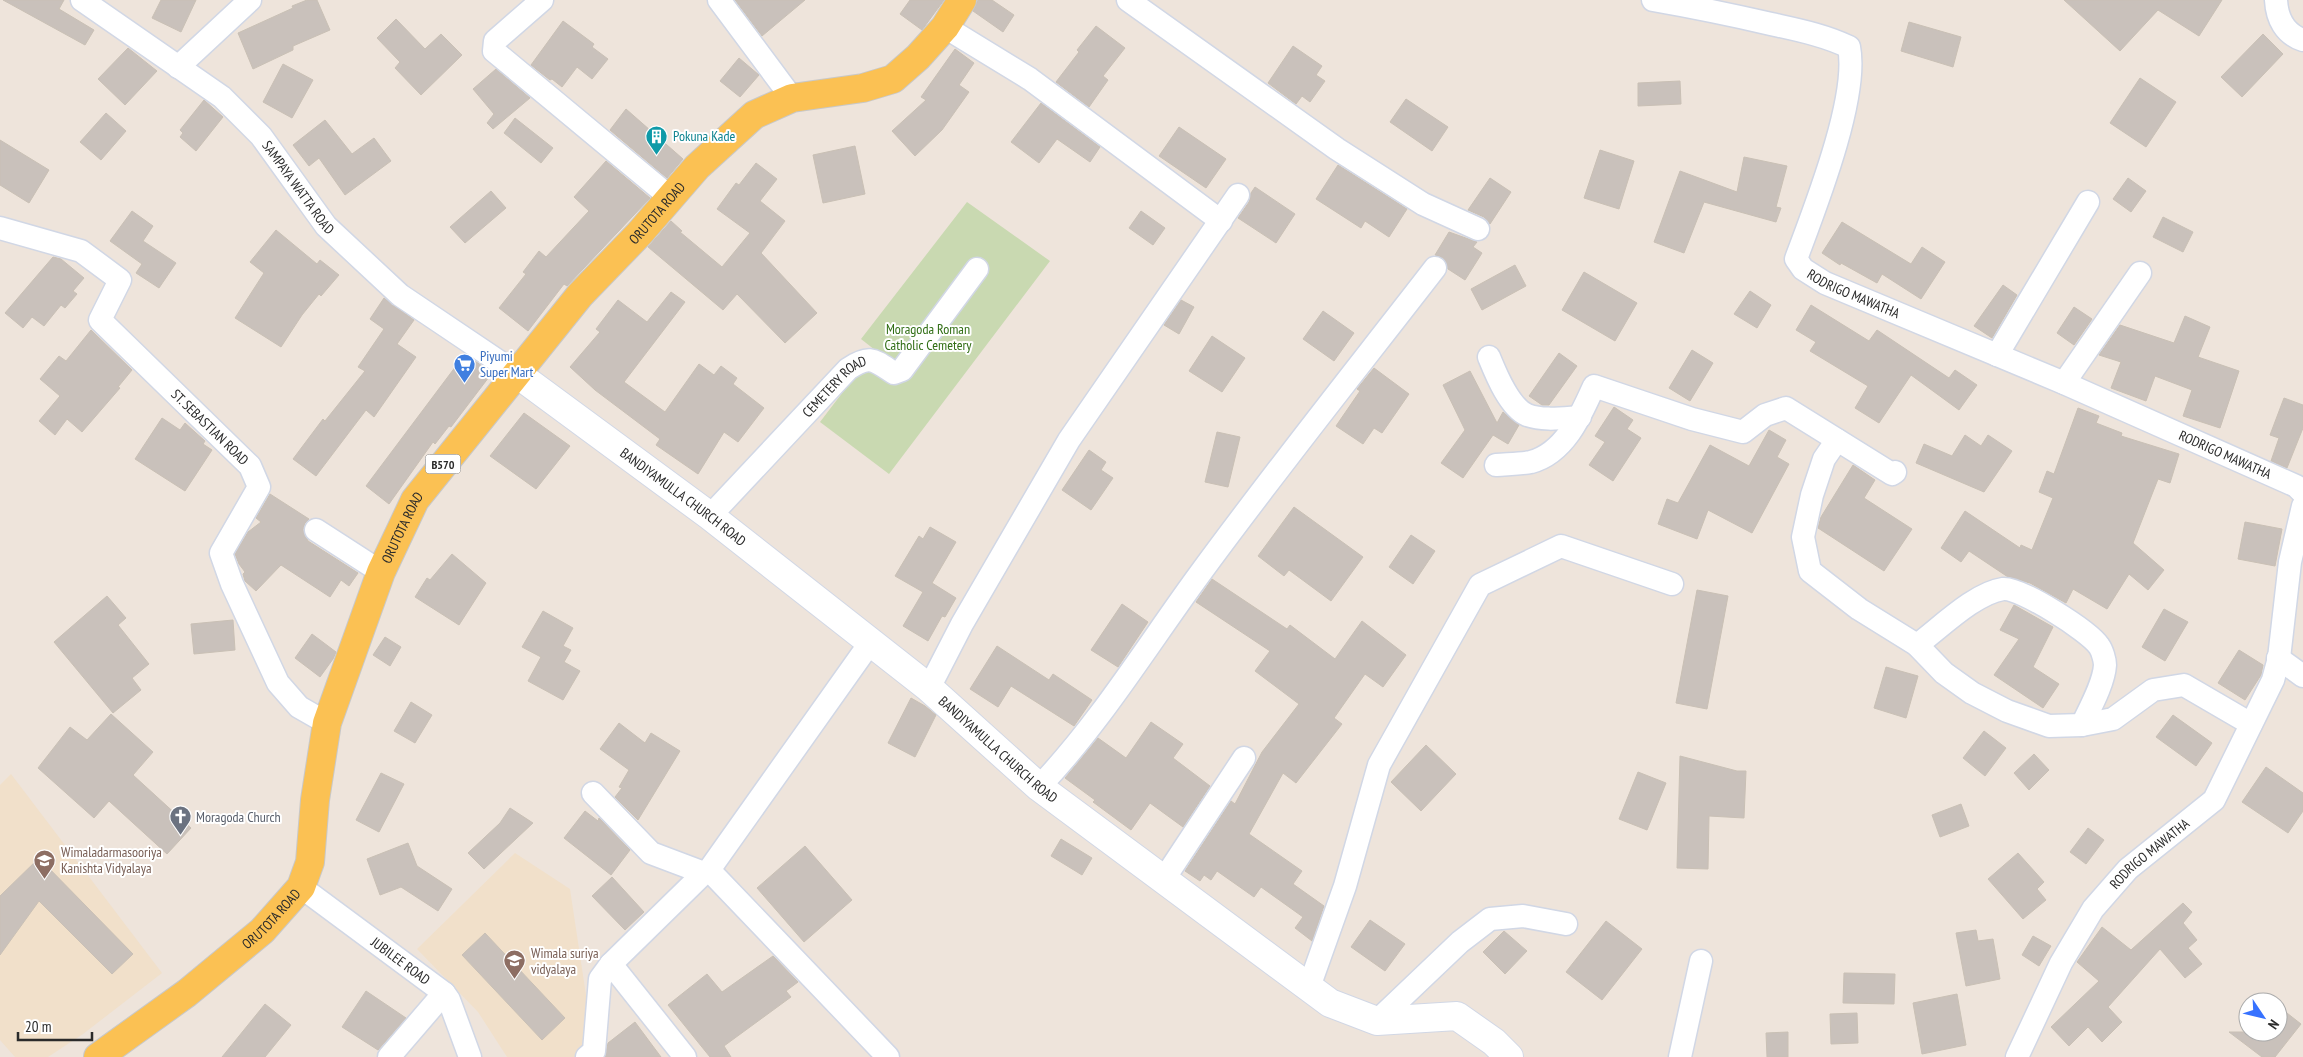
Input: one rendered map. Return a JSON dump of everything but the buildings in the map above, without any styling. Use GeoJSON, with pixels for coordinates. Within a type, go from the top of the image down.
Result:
{"type":"FeatureCollection","features":[{"type":"Feature","properties":{"kind":"main road","name":"ORUTOTA ROAD"},"geometry":{"type":"LineString","coordinates":[[98,1057],[187,994],[262,931],[301,887],[310,862],[315,800],[328,723],[381,572],[415,500],[516,373],[580,295],[697,167],[754,115],[792,98],[863,88],[893,78],[918,57],[945,27],[962,0]]}},
{"type":"Feature","properties":{"kind":"street","name":"SAMPAYA WATTA ROAD"},"geometry":{"type":"LineString","coordinates":[[82,0],[222,97],[261,136],[326,226],[400,295],[516,373]]}},
{"type":"Feature","properties":{"kind":"street"},"geometry":{"type":"LineString","coordinates":[[178,66],[250,0]]}},
{"type":"Feature","properties":{"kind":"street"},"geometry":{"type":"LineString","coordinates":[[542,0],[495,41],[494,51],[670,198]]}},
{"type":"Feature","properties":{"kind":"street"},"geometry":{"type":"LineString","coordinates":[[719,0],[792,98]]}},
{"type":"Feature","properties":{"kind":"street"},"geometry":{"type":"LineString","coordinates":[[1128,0],[1336,149],[1423,204],[1478,229]]}},
{"type":"Feature","properties":{"kind":"street","name":"RODRIGO MAWATHA"},"geometry":{"type":"LineString","coordinates":[[1653,0],[1712,5],[1834,39],[1849,47],[1851,56],[1850,84],[1840,128],[1796,259],[1803,269],[1824,283],[2064,383],[2296,486],[2303,492]]}},
{"type":"Feature","properties":{"kind":"street"},"geometry":{"type":"LineString","coordinates":[[2276,0],[2279,19],[2293,37],[2303,40]]}},
{"type":"Feature","properties":{"kind":"street"},"geometry":{"type":"LineString","coordinates":[[945,27],[1030,79],[1222,221]]}},
{"type":"Feature","properties":{"kind":"street"},"geometry":{"type":"LineString","coordinates":[[929,688],[962,624],[1069,440],[1222,221],[1238,195]]}},
{"type":"Feature","properties":{"kind":"street"},"geometry":{"type":"LineString","coordinates":[[1997,355],[2088,202]]}},
{"type":"Feature","properties":{"kind":"street","name":"ST. SEBASTIAN ROAD"},"geometry":{"type":"LineString","coordinates":[[0,228],[81,251],[120,280],[100,320],[250,466],[259,487],[221,553],[232,584],[278,683],[299,707],[328,723]]}},
{"type":"Feature","properties":{"kind":"street"},"geometry":{"type":"LineString","coordinates":[[1039,787],[1056,769],[1103,709],[1233,529],[1435,268]]}},
{"type":"Feature","properties":{"kind":"street","name":"CEMETERY ROAD"},"geometry":{"type":"LineString","coordinates":[[710,516],[848,369],[861,360],[873,359],[894,373],[902,370],[977,269]]}},
{"type":"Feature","properties":{"kind":"street"},"geometry":{"type":"LineString","coordinates":[[2064,383],[2140,272]]}},
{"type":"Feature","properties":{"kind":"street"},"geometry":{"type":"LineString","coordinates":[[1489,358],[1504,391],[1525,414],[1544,419],[1580,417]]}},
{"type":"Feature","properties":{"kind":"street","name":"BANDIYAMULLA CHURCH ROAD"},"geometry":{"type":"LineString","coordinates":[[516,373],[710,516],[929,688],[1039,787],[1330,1003],[1377,1021],[1457,1016],[1494,1042],[1509,1057]]}},
{"type":"Feature","properties":{"kind":"street"},"geometry":{"type":"LineString","coordinates":[[1496,465],[1532,462],[1560,446],[1580,417],[1594,386],[1692,419],[1743,432],[1765,415],[1786,408],[1892,474],[1895,472]]}},
{"type":"Feature","properties":{"kind":"street"},"geometry":{"type":"LineString","coordinates":[[1837,440],[1824,459],[1812,495],[1803,537],[1810,571],[1858,610],[1917,645],[1944,673],[1972,692],[2007,711],[2049,726],[2082,725],[2114,719],[2153,690],[2184,685],[2251,724]]}},
{"type":"Feature","properties":{"kind":"street","name":"RODRIGO MAWATHA"},"geometry":{"type":"LineString","coordinates":[[2017,1057],[2061,963],[2093,910],[2128,869],[2214,800],[2273,680],[2278,658],[2290,562],[2303,506]]}},
{"type":"Feature","properties":{"kind":"street"},"geometry":{"type":"LineString","coordinates":[[316,530],[381,572]]}},
{"type":"Feature","properties":{"kind":"street"},"geometry":{"type":"LineString","coordinates":[[1309,986],[1345,886],[1379,765],[1480,585],[1561,546],[1672,584]]}},
{"type":"Feature","properties":{"kind":"street"},"geometry":{"type":"LineString","coordinates":[[1917,645],[1982,595],[2004,589],[2022,593],[2087,634],[2100,648],[2105,664],[2098,689],[2082,725]]}},
{"type":"Feature","properties":{"kind":"street"},"geometry":{"type":"LineString","coordinates":[[588,1057],[594,1051],[600,979],[611,964],[707,872],[870,643]]}},
{"type":"Feature","properties":{"kind":"street"},"geometry":{"type":"LineString","coordinates":[[2278,658],[2303,676]]}},
{"type":"Feature","properties":{"kind":"street"},"geometry":{"type":"LineString","coordinates":[[1164,880],[1244,758]]}},
{"type":"Feature","properties":{"kind":"street"},"geometry":{"type":"LineString","coordinates":[[593,793],[651,853],[707,872],[888,1057]]}},
{"type":"Feature","properties":{"kind":"street","name":"JUBILEE ROAD"},"geometry":{"type":"LineString","coordinates":[[301,887],[444,993],[470,1057]]}},
{"type":"Feature","properties":{"kind":"street"},"geometry":{"type":"LineString","coordinates":[[1377,1021],[1460,942],[1490,919],[1523,916],[1566,924]]}},
{"type":"Feature","properties":{"kind":"street"},"geometry":{"type":"LineString","coordinates":[[1680,1057],[1701,960]]}},
{"type":"Feature","properties":{"kind":"street"},"geometry":{"type":"LineString","coordinates":[[611,964],[685,1057]]}},
{"type":"Feature","properties":{"kind":"street"},"geometry":{"type":"LineString","coordinates":[[389,1057],[444,993]]}},
{"type":"Feature","properties":{"kind":"shaded area","name":"Wimaladarmasooriya Kanishta Vidyalaya"},"geometry":{"type":"Polygon","coordinates":[[[11,774],[162,973],[83,1034],[48,1057],[15,1057],[0,1040],[0,785],[11,774]]]}},
{"type":"Feature","properties":{"kind":"shaded area","name":"Wimala suriya vidyalaya"},"geometry":{"type":"Polygon","coordinates":[[[515,853],[570,889],[589,1015],[582,1057],[507,1057],[478,1012],[417,949],[515,853]]]}},
{"type":"Feature","properties":{"kind":"green space","name":"Moragoda Roman Catholic Cemetery"},"geometry":{"type":"Polygon","coordinates":[[[967,202],[1050,261],[889,474],[820,422],[875,350],[861,339],[967,202]]]}},
{"type":"Feature","properties":{"kind":"place","name":"Pokuna Kade"},"geometry":{"type":"Point","coordinates":[657,155]}},
{"type":"Feature","properties":{"kind":"place","name":"Piyumi Super Mart"},"geometry":{"type":"Point","coordinates":[464,383]}},
{"type":"Feature","properties":{"kind":"place","name":"Moragoda Church"},"geometry":{"type":"Point","coordinates":[180,836]}},
{"type":"Feature","properties":{"kind":"place","name":"Wimaladarmasooriya Kanishta Vidyalaya"},"geometry":{"type":"Point","coordinates":[45,879]}},
{"type":"Feature","properties":{"kind":"place","name":"Wimala suriya vidyalaya"},"geometry":{"type":"Point","coordinates":[515,980]}}]}
